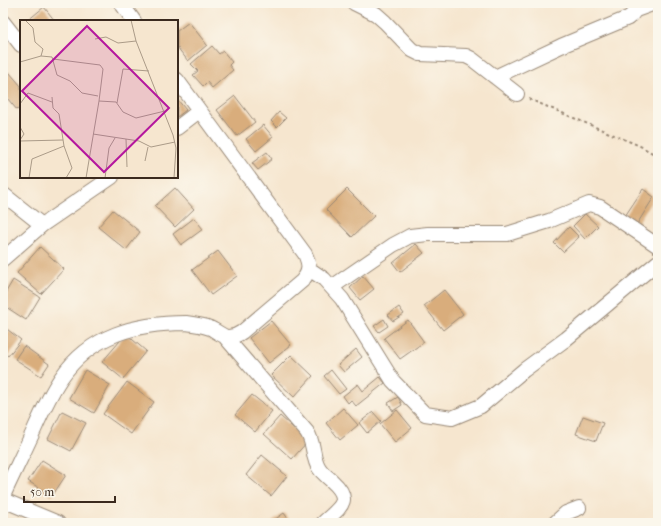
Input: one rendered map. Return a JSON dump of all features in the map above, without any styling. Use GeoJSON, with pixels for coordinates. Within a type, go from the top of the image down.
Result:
{"type":"FeatureCollection","features":[{"type":"Feature","properties":{"kind":"street"},"geometry":{"type":"LineString","coordinates":[[121,3],[133,20]]}},
{"type":"Feature","properties":{"kind":"street"},"geometry":{"type":"LineString","coordinates":[[354,3],[376,14],[412,50],[420,54],[428,55],[458,54],[466,56],[517,94]]}},
{"type":"Feature","properties":{"kind":"street"},"geometry":{"type":"LineString","coordinates":[[495,77],[561,46],[628,18],[632,15],[635,6],[655,3]]}},
{"type":"Feature","properties":{"kind":"street"},"geometry":{"type":"LineString","coordinates":[[3,22],[20,44]]}},
{"type":"Feature","properties":{"kind":"street"},"geometry":{"type":"LineString","coordinates":[[178,81],[305,254],[308,261],[309,269],[307,275],[302,281],[242,332],[234,337],[226,338]]}},
{"type":"Feature","properties":{"kind":"street"},"geometry":{"type":"LineString","coordinates":[[178,127],[199,110]]}},
{"type":"Feature","properties":{"kind":"street"},"geometry":{"type":"LineString","coordinates":[[3,259],[95,182],[109,178]]}},
{"type":"Feature","properties":{"kind":"street"},"geometry":{"type":"LineString","coordinates":[[3,194],[42,225]]}},
{"type":"Feature","properties":{"kind":"street"},"geometry":{"type":"LineString","coordinates":[[332,287],[393,245],[410,236],[428,234],[507,234],[549,221],[589,204],[600,207],[658,246]]}},
{"type":"Feature","properties":{"kind":"street"},"geometry":{"type":"LineString","coordinates":[[309,269],[324,279],[342,299],[393,381],[425,414],[452,418],[482,406],[524,370],[566,339],[658,262]]}},
{"type":"Feature","properties":{"kind":"street"},"geometry":{"type":"LineString","coordinates":[[3,496],[48,399],[61,378],[89,348],[108,337],[139,326],[164,323],[194,324],[210,328],[226,338],[307,432],[313,443],[318,468],[340,488],[343,494],[343,502],[340,507],[323,523]]}},
{"type":"Feature","properties":{"kind":"street"},"geometry":{"type":"LineString","coordinates":[[3,500],[58,523]]}},
{"type":"Feature","properties":{"kind":"street"},"geometry":{"type":"LineString","coordinates":[[555,523],[566,513],[578,508]]}},
{"type":"Feature","properties":{"kind":"path"},"geometry":{"type":"LineString","coordinates":[[517,94],[640,146],[658,156]]}},
{"type":"Feature","properties":{"kind":"building"},"geometry":{"type":"Polygon","coordinates":[[[44,7],[54,20],[28,20],[44,7]]]}},
{"type":"Feature","properties":{"kind":"building"},"geometry":{"type":"Polygon","coordinates":[[[189,22],[207,45],[188,61],[178,48],[178,30],[189,22]]]}},
{"type":"Feature","properties":{"kind":"building"},"geometry":{"type":"Polygon","coordinates":[[[212,46],[219,54],[223,51],[232,62],[229,65],[233,70],[212,88],[207,82],[203,86],[193,75],[198,71],[191,64],[212,46]]]}},
{"type":"Feature","properties":{"kind":"building"},"geometry":{"type":"Polygon","coordinates":[[[9,72],[20,85],[20,108],[17,110],[3,93],[3,77],[9,72]]]}},
{"type":"Feature","properties":{"kind":"building"},"geometry":{"type":"Polygon","coordinates":[[[235,96],[255,122],[237,136],[217,110],[235,96]]]}},
{"type":"Feature","properties":{"kind":"building"},"geometry":{"type":"Polygon","coordinates":[[[178,100],[186,110],[178,116],[178,100]]]}},
{"type":"Feature","properties":{"kind":"building"},"geometry":{"type":"Polygon","coordinates":[[[279,112],[286,118],[277,127],[271,121],[279,112]]]}},
{"type":"Feature","properties":{"kind":"building"},"geometry":{"type":"Polygon","coordinates":[[[263,125],[273,137],[256,151],[246,139],[263,125]]]}},
{"type":"Feature","properties":{"kind":"building"},"geometry":{"type":"Polygon","coordinates":[[[267,152],[272,159],[258,170],[252,163],[267,152]]]}},
{"type":"Feature","properties":{"kind":"building"},"geometry":{"type":"Polygon","coordinates":[[[175,188],[194,209],[175,227],[155,206],[175,188]]]}},
{"type":"Feature","properties":{"kind":"building"},"geometry":{"type":"Polygon","coordinates":[[[347,189],[374,216],[352,237],[326,210],[347,189]]]}},
{"type":"Feature","properties":{"kind":"building"},"geometry":{"type":"Polygon","coordinates":[[[643,189],[654,197],[637,224],[625,216],[643,189]]]}},
{"type":"Feature","properties":{"kind":"building"},"geometry":{"type":"Polygon","coordinates":[[[113,210],[140,232],[126,250],[98,227],[113,210]]]}},
{"type":"Feature","properties":{"kind":"building"},"geometry":{"type":"Polygon","coordinates":[[[585,214],[598,226],[585,239],[573,226],[585,214]]]}},
{"type":"Feature","properties":{"kind":"building"},"geometry":{"type":"Polygon","coordinates":[[[194,218],[203,229],[181,245],[173,234],[194,218]]]}},
{"type":"Feature","properties":{"kind":"building"},"geometry":{"type":"Polygon","coordinates":[[[569,227],[579,237],[563,252],[554,243],[569,227]]]}},
{"type":"Feature","properties":{"kind":"building"},"geometry":{"type":"Polygon","coordinates":[[[416,244],[424,253],[400,272],[393,263],[416,244]]]}},
{"type":"Feature","properties":{"kind":"building"},"geometry":{"type":"Polygon","coordinates":[[[40,247],[64,269],[41,294],[17,273],[40,247]]]}},
{"type":"Feature","properties":{"kind":"building"},"geometry":{"type":"Polygon","coordinates":[[[218,251],[237,276],[211,295],[192,270],[218,251]]]}},
{"type":"Feature","properties":{"kind":"building"},"geometry":{"type":"Polygon","coordinates":[[[363,276],[374,289],[360,300],[350,288],[363,276]]]}},
{"type":"Feature","properties":{"kind":"building"},"geometry":{"type":"Polygon","coordinates":[[[13,280],[40,297],[26,320],[3,305],[3,297],[13,280]]]}},
{"type":"Feature","properties":{"kind":"building"},"geometry":{"type":"Polygon","coordinates":[[[444,290],[463,314],[443,330],[424,306],[444,290]]]}},
{"type":"Feature","properties":{"kind":"building"},"geometry":{"type":"Polygon","coordinates":[[[399,307],[404,314],[393,321],[388,315],[399,307]]]}},
{"type":"Feature","properties":{"kind":"building"},"geometry":{"type":"Polygon","coordinates":[[[384,319],[388,326],[379,332],[374,326],[384,319]]]}},
{"type":"Feature","properties":{"kind":"building"},"geometry":{"type":"Polygon","coordinates":[[[408,320],[424,342],[400,359],[384,338],[408,320]]]}},
{"type":"Feature","properties":{"kind":"building"},"geometry":{"type":"Polygon","coordinates":[[[271,321],[291,345],[269,363],[249,338],[271,321]]]}},
{"type":"Feature","properties":{"kind":"building"},"geometry":{"type":"Polygon","coordinates":[[[3,326],[21,340],[8,356],[3,352],[3,326]]]}},
{"type":"Feature","properties":{"kind":"building"},"geometry":{"type":"Polygon","coordinates":[[[126,334],[146,351],[123,379],[102,362],[126,334]]]}},
{"type":"Feature","properties":{"kind":"building"},"geometry":{"type":"Polygon","coordinates":[[[24,346],[49,364],[41,376],[15,359],[24,346]]]}},
{"type":"Feature","properties":{"kind":"building"},"geometry":{"type":"Polygon","coordinates":[[[356,349],[362,357],[344,372],[338,365],[356,349]]]}},
{"type":"Feature","properties":{"kind":"building"},"geometry":{"type":"Polygon","coordinates":[[[291,355],[313,376],[294,397],[271,375],[291,355]]]}},
{"type":"Feature","properties":{"kind":"building"},"geometry":{"type":"Polygon","coordinates":[[[85,370],[110,385],[94,413],[69,398],[85,370]]]}},
{"type":"Feature","properties":{"kind":"building"},"geometry":{"type":"Polygon","coordinates":[[[331,370],[346,389],[339,394],[324,376],[331,370]]]}},
{"type":"Feature","properties":{"kind":"building"},"geometry":{"type":"Polygon","coordinates":[[[380,377],[385,383],[356,406],[351,400],[348,403],[343,396],[358,384],[363,391],[380,377]]]}},
{"type":"Feature","properties":{"kind":"building"},"geometry":{"type":"Polygon","coordinates":[[[127,382],[154,402],[131,434],[103,414],[127,382]]]}},
{"type":"Feature","properties":{"kind":"building"},"geometry":{"type":"Polygon","coordinates":[[[252,395],[272,411],[255,432],[235,415],[252,395]]]}},
{"type":"Feature","properties":{"kind":"building"},"geometry":{"type":"Polygon","coordinates":[[[398,397],[402,405],[393,411],[388,403],[398,397]]]}},
{"type":"Feature","properties":{"kind":"building"},"geometry":{"type":"Polygon","coordinates":[[[343,408],[358,425],[340,440],[326,423],[343,408]]]}},
{"type":"Feature","properties":{"kind":"building"},"geometry":{"type":"Polygon","coordinates":[[[397,410],[412,428],[395,442],[380,424],[397,410]]]}},
{"type":"Feature","properties":{"kind":"building"},"geometry":{"type":"Polygon","coordinates":[[[62,411],[86,423],[71,451],[48,439],[62,411]]]}},
{"type":"Feature","properties":{"kind":"building"},"geometry":{"type":"Polygon","coordinates":[[[373,412],[381,421],[367,433],[359,423],[373,412]]]}},
{"type":"Feature","properties":{"kind":"building"},"geometry":{"type":"Polygon","coordinates":[[[280,416],[308,441],[292,459],[264,434],[280,416]]]}},
{"type":"Feature","properties":{"kind":"building"},"geometry":{"type":"Polygon","coordinates":[[[583,416],[603,423],[596,441],[576,434],[583,416]]]}},
{"type":"Feature","properties":{"kind":"building"},"geometry":{"type":"Polygon","coordinates":[[[262,455],[287,476],[271,496],[246,475],[262,455]]]}},
{"type":"Feature","properties":{"kind":"building"},"geometry":{"type":"Polygon","coordinates":[[[42,460],[66,475],[52,496],[28,481],[42,460]]]}},
{"type":"Feature","properties":{"kind":"building"},"geometry":{"type":"Polygon","coordinates":[[[284,513],[291,523],[270,523],[284,513]]]}}]}
